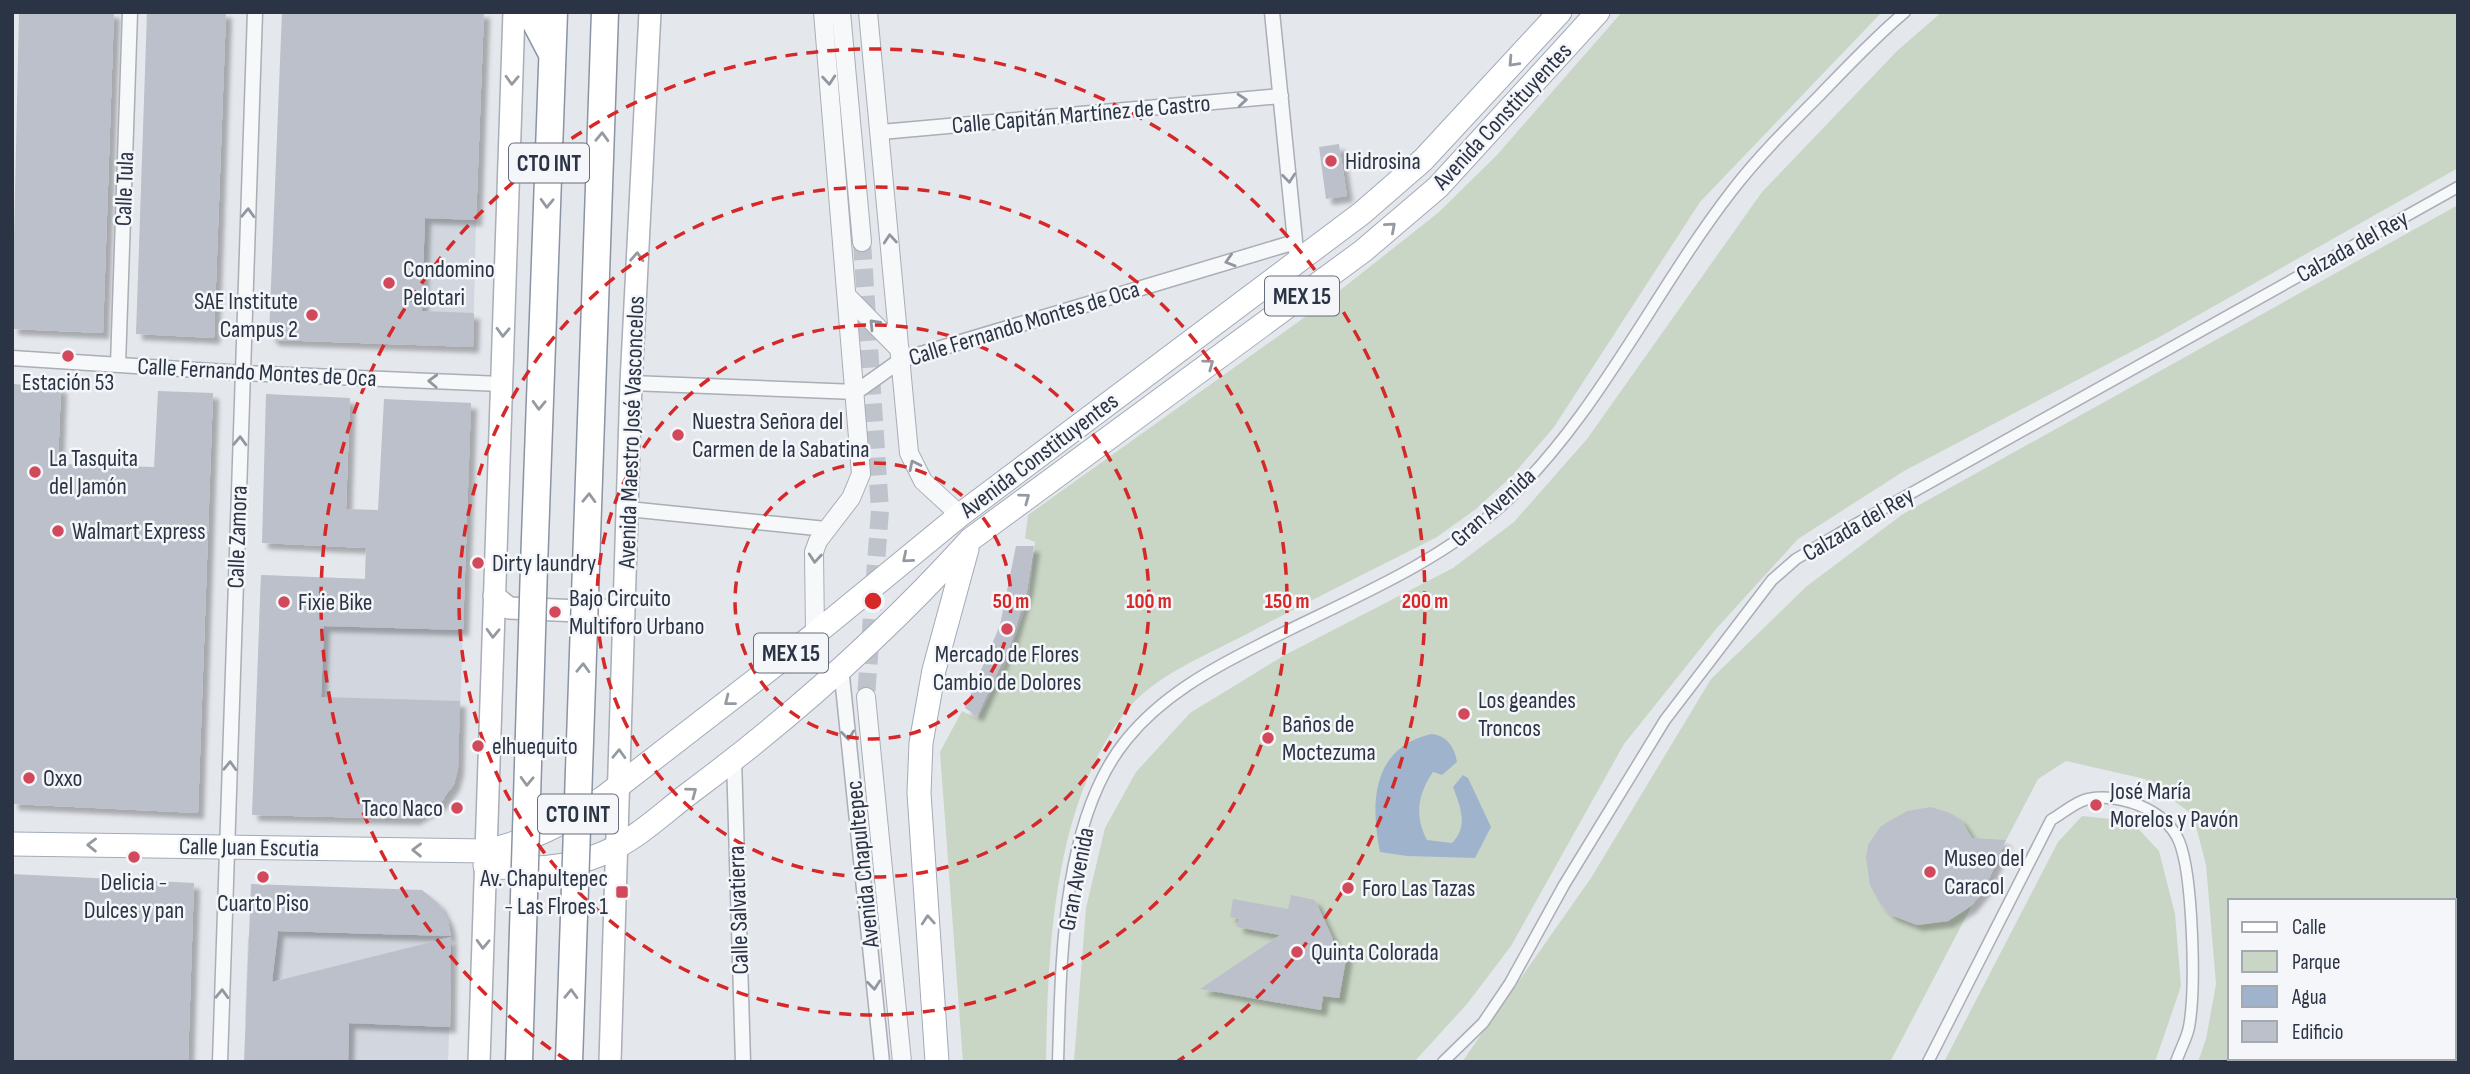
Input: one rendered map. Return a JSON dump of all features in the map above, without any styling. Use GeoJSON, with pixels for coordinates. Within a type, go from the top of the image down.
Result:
{"type":"FeatureCollection","features":[{"type":"Feature","properties":{"kind":"highway"},"geometry":{"type":"LineString","coordinates":[[530,12],[553,57]]}},
{"type":"Feature","properties":{"kind":"highway","name":"CTO INT"},"geometry":{"type":"LineString","coordinates":[[519,1062],[554,12]]}},
{"type":"Feature","properties":{"kind":"highway","name":"CTO INT"},"geometry":{"type":"LineString","coordinates":[[569,1062],[605,12]]}},
{"type":"Feature","properties":{"kind":"main road","name":"CTO INT"},"geometry":{"type":"LineString","coordinates":[[479,1062],[514,12]]}},
{"type":"Feature","properties":{"kind":"main road","name":"Avenida Maestro José Vasconcelos"},"geometry":{"type":"LineString","coordinates":[[610,1062],[631,383],[650,12]]}},
{"type":"Feature","properties":{"kind":"main road","name":"Avenida Constituyentes"},"geometry":{"type":"LineString","coordinates":[[485,859],[548,830],[618,787],[815,635],[960,515],[1296,252],[1362,213],[1423,160],[1560,12]]}},
{"type":"Feature","properties":{"kind":"main road","name":"Avenida Constituyentes"},"geometry":{"type":"LineString","coordinates":[[485,859],[543,869],[592,858],[617,846],[733,758],[841,667],[942,572],[971,539],[1363,251],[1438,187],[1598,12]]}},
{"type":"Feature","properties":{"kind":"main road"},"geometry":{"type":"LineString","coordinates":[[937,1062],[919,793],[921,743],[950,608],[971,539]]}},
{"type":"Feature","properties":{"kind":"main road"},"geometry":{"type":"LineString","coordinates":[[494,596],[509,607],[576,611],[603,612],[625,603]]}},
{"type":"Feature","properties":{"kind":"main road","name":"Calle Juan Escutia"},"geometry":{"type":"LineString","coordinates":[[12,844],[227,847],[485,859]]}},
{"type":"Feature","properties":{"kind":"street","name":"Calle Tula"},"geometry":{"type":"LineString","coordinates":[[118,365],[130,12]]}},
{"type":"Feature","properties":{"kind":"street","name":"Calle Zamora"},"geometry":{"type":"LineString","coordinates":[[220,1062],[255,12]]}},
{"type":"Feature","properties":{"kind":"street"},"geometry":{"type":"LineString","coordinates":[[815,635],[814,552],[826,529],[852,498],[861,474],[823,12]]}},
{"type":"Feature","properties":{"kind":"street"},"geometry":{"type":"LineString","coordinates":[[841,12],[862,242]]}},
{"type":"Feature","properties":{"kind":"street"},"geometry":{"type":"LineString","coordinates":[[869,12],[909,453],[923,481],[960,515]]}},
{"type":"Feature","properties":{"kind":"street"},"geometry":{"type":"LineString","coordinates":[[1272,12],[1296,252]]}},
{"type":"Feature","properties":{"kind":"street","name":"Gran Avenida"},"geometry":{"type":"LineString","coordinates":[[1058,1062],[1067,901],[1076,856],[1102,780],[1126,740],[1166,700],[1217,667],[1450,547],[1502,505],[1542,463],[1580,413],[1731,192],[1797,118],[1905,12]]}},
{"type":"Feature","properties":{"kind":"street","name":"Calle Capitán Martínez de Castro"},"geometry":{"type":"LineString","coordinates":[[881,132],[1281,96]]}},
{"type":"Feature","properties":{"kind":"street","name":"Calzada del Rey"},"geometry":{"type":"LineString","coordinates":[[1443,1062],[1483,1023],[1510,983],[1564,885],[1665,720],[1780,573],[1796,559],[2458,187]]}},
{"type":"Feature","properties":{"kind":"street","name":"Calle Fernando Montes de Oca"},"geometry":{"type":"LineString","coordinates":[[856,392],[900,355],[1296,252]]}},
{"type":"Feature","properties":{"kind":"street"},"geometry":{"type":"LineString","coordinates":[[848,297],[900,355]]}},
{"type":"Feature","properties":{"kind":"street","name":"Calle Fernando Montes de Oca"},"geometry":{"type":"LineString","coordinates":[[12,358],[243,373],[501,384]]}},
{"type":"Feature","properties":{"kind":"street"},"geometry":{"type":"LineString","coordinates":[[631,383],[856,392]]}},
{"type":"Feature","properties":{"kind":"street"},"geometry":{"type":"LineString","coordinates":[[628,509],[826,529]]}},
{"type":"Feature","properties":{"kind":"street","name":"Avenida Chapultepec"},"geometry":{"type":"LineString","coordinates":[[841,667],[882,1062]]}},
{"type":"Feature","properties":{"kind":"street","name":"Avenida Chapultepec"},"geometry":{"type":"LineString","coordinates":[[866,697],[902,1062]]}},
{"type":"Feature","properties":{"kind":"street","name":"Calle Salvatierra"},"geometry":{"type":"LineString","coordinates":[[733,758],[743,1062]]}},
{"type":"Feature","properties":{"kind":"street"},"geometry":{"type":"LineString","coordinates":[[1928,1062],[2051,820],[2086,799],[2116,798],[2147,809],[2166,822],[2179,841],[2187,888],[2194,971],[2189,1028],[2176,1062]]}},
{"type":"Feature","properties":{"kind":"shaded area"},"geometry":{"type":"Polygon","coordinates":[[[364,12],[476,220],[473,347],[421,345],[425,218],[356,216],[364,12]]]}},
{"type":"Feature","properties":{"kind":"shaded area"},"geometry":{"type":"Polygon","coordinates":[[[443,402],[471,403],[458,769],[449,794],[431,811],[414,819],[385,820],[385,767],[321,697],[324,626],[259,623],[261,575],[365,579],[368,510],[412,511],[441,457],[443,402]]]}},
{"type":"Feature","properties":{"kind":"shaded area"},"geometry":{"type":"Polygon","coordinates":[[[422,890],[439,904],[448,921],[452,946],[448,1062],[348,1062],[349,1023],[245,1020],[248,937],[277,938],[277,931],[390,934],[421,920],[422,890]]]}},
{"type":"Feature","properties":{"kind":"green space"},"geometry":{"type":"Polygon","coordinates":[[[1622,12],[1882,12],[1700,202],[1554,427],[1513,475],[1476,509],[1437,537],[1181,668],[1151,687],[1127,710],[1102,747],[1083,788],[1069,832],[1053,925],[1046,1062],[963,1062],[940,752],[962,711],[978,719],[1006,664],[1029,599],[1035,542],[1025,538],[1028,515],[1319,307],[1439,212],[1497,155],[1622,12]]]}},
{"type":"Feature","properties":{"kind":"green space"},"geometry":{"type":"Polygon","coordinates":[[[1942,12],[2458,12],[2458,168],[2163,335],[1904,471],[1798,539],[1716,629],[1624,744],[1511,946],[1467,1004],[1414,1062],[1074,1062],[1086,908],[1105,828],[1136,772],[1190,713],[1283,656],[1453,568],[1514,522],[1587,439],[1762,192],[1898,50],[1942,12]]]}},
{"type":"Feature","properties":{"kind":"green space"},"geometry":{"type":"Polygon","coordinates":[[[2458,205],[2458,986],[2456,990],[2456,899],[2228,899],[2228,1060],[2419,1060],[2418,1062],[2198,1062],[2206,1039],[2216,984],[2206,865],[2193,815],[2145,779],[2066,761],[2038,779],[1890,1062],[1462,1062],[1591,878],[1711,679],[1807,586],[1903,514],[2458,205]]]}},
{"type":"Feature","properties":{"kind":"green space"},"geometry":{"type":"Polygon","coordinates":[[[2082,816],[2131,821],[2159,851],[2175,914],[2181,986],[2155,1062],[1944,1062],[2058,842],[2082,816]]]}},
{"type":"Feature","properties":{"kind":"water"},"geometry":{"type":"Polygon","coordinates":[[[1431,734],[1442,737],[1449,743],[1457,762],[1442,775],[1433,772],[1424,788],[1419,813],[1423,831],[1427,840],[1452,843],[1457,836],[1462,816],[1453,787],[1463,775],[1468,778],[1491,827],[1475,858],[1407,856],[1380,852],[1375,814],[1376,796],[1386,764],[1397,751],[1411,741],[1431,734]]]}},
{"type":"Feature","properties":{"kind":"building"},"geometry":{"type":"Polygon","coordinates":[[[19,12],[114,12],[103,333],[12,329],[19,12]]]}},
{"type":"Feature","properties":{"kind":"building"},"geometry":{"type":"Polygon","coordinates":[[[147,12],[226,12],[214,338],[136,334],[147,12]]]}},
{"type":"Feature","properties":{"kind":"building"},"geometry":{"type":"Polygon","coordinates":[[[282,12],[484,12],[476,220],[425,218],[423,272],[422,311],[474,313],[473,347],[274,340],[269,335],[282,12]]]}},
{"type":"Feature","properties":{"kind":"building","name":"Hidrosina"},"geometry":{"type":"Polygon","coordinates":[[[1339,144],[1347,196],[1326,199],[1319,147],[1339,144]]]}},
{"type":"Feature","properties":{"kind":"building"},"geometry":{"type":"Polygon","coordinates":[[[12,384],[61,387],[58,464],[154,467],[158,391],[213,393],[198,813],[12,804],[12,384]]]}},
{"type":"Feature","properties":{"kind":"building"},"geometry":{"type":"Polygon","coordinates":[[[266,394],[350,398],[346,509],[378,510],[384,399],[471,403],[463,630],[324,626],[321,697],[460,701],[458,769],[454,784],[440,804],[414,819],[252,815],[261,575],[365,579],[366,548],[262,543],[266,394]]]}},
{"type":"Feature","properties":{"kind":"building","name":"Mercado de Flores Cambio de Dolores"},"geometry":{"type":"Polygon","coordinates":[[[1016,546],[1034,546],[1027,590],[1011,643],[977,716],[965,708],[1000,625],[1016,546]]]}},
{"type":"Feature","properties":{"kind":"building","name":"Museo del Caracol"},"geometry":{"type":"Polygon","coordinates":[[[1931,807],[1961,820],[1972,838],[2006,840],[1984,890],[1971,906],[1948,921],[1917,925],[1891,915],[1880,903],[1870,885],[1866,858],[1868,845],[1881,826],[1907,811],[1931,807]]]}},
{"type":"Feature","properties":{"kind":"building"},"geometry":{"type":"Polygon","coordinates":[[[12,874],[194,883],[188,1062],[12,1062],[12,874]]]}},
{"type":"Feature","properties":{"kind":"building"},"geometry":{"type":"Polygon","coordinates":[[[251,884],[422,890],[439,904],[448,921],[451,936],[278,931],[272,982],[451,937],[450,1027],[349,1023],[348,1062],[244,1062],[251,884]]]}},
{"type":"Feature","properties":{"kind":"building","name":"Quinta Colorada"},"geometry":{"type":"Polygon","coordinates":[[[1291,895],[1315,900],[1333,939],[1331,951],[1347,954],[1339,998],[1323,996],[1321,1010],[1200,989],[1280,935],[1237,927],[1239,919],[1230,917],[1233,899],[1288,909],[1291,895]]]}},
{"type":"Feature","properties":{"kind":"tunnel"},"geometry":{"type":"LineString","coordinates":[[862,242],[880,510],[866,697]]}},
{"type":"Feature","properties":{"kind":"place","name":"Hidrosina"},"geometry":{"type":"Point","coordinates":[1331,161]}},
{"type":"Feature","properties":{"kind":"place","name":"Condomino Pelotari"},"geometry":{"type":"Point","coordinates":[389,283]}},
{"type":"Feature","properties":{"kind":"place","name":"SAE Institute Campus 2"},"geometry":{"type":"Point","coordinates":[312,315]}},
{"type":"Feature","properties":{"kind":"place","name":"Estación 53"},"geometry":{"type":"Point","coordinates":[68,356]}},
{"type":"Feature","properties":{"kind":"place","name":"Nuestra Señora del Carmen de la Sabatina"},"geometry":{"type":"Point","coordinates":[678,435]}},
{"type":"Feature","properties":{"kind":"place","name":"La Tasquita del Jamón"},"geometry":{"type":"Point","coordinates":[35,472]}},
{"type":"Feature","properties":{"kind":"place","name":"Walmart Express"},"geometry":{"type":"Point","coordinates":[58,531]}},
{"type":"Feature","properties":{"kind":"place","name":"Dirty laundry"},"geometry":{"type":"Point","coordinates":[478,563]}},
{"type":"Feature","properties":{"kind":"place","name":"Fixie Bike"},"geometry":{"type":"Point","coordinates":[284,602]}},
{"type":"Feature","properties":{"kind":"place","name":"Bajo Circuito Multiforo Urbano"},"geometry":{"type":"Point","coordinates":[555,612]}},
{"type":"Feature","properties":{"kind":"place","name":"Mercado de Flores Cambio de Dolores"},"geometry":{"type":"Point","coordinates":[1007,629]}},
{"type":"Feature","properties":{"kind":"place","name":"Los geandes Troncos"},"geometry":{"type":"Point","coordinates":[1464,714]}},
{"type":"Feature","properties":{"kind":"place","name":"Baños de Moctezuma"},"geometry":{"type":"Point","coordinates":[1268,738]}},
{"type":"Feature","properties":{"kind":"place","name":"elhuequito"},"geometry":{"type":"Point","coordinates":[478,746]}},
{"type":"Feature","properties":{"kind":"place","name":"Oxxo"},"geometry":{"type":"Point","coordinates":[29,778]}},
{"type":"Feature","properties":{"kind":"place","name":"José María Morelos y Pavón"},"geometry":{"type":"Point","coordinates":[2096,805]}},
{"type":"Feature","properties":{"kind":"place","name":"Taco Naco"},"geometry":{"type":"Point","coordinates":[457,808]}},
{"type":"Feature","properties":{"kind":"place","name":"Delicia - Dulces y pan"},"geometry":{"type":"Point","coordinates":[134,857]}},
{"type":"Feature","properties":{"kind":"place","name":"Museo del Caracol"},"geometry":{"type":"Point","coordinates":[1930,872]}},
{"type":"Feature","properties":{"kind":"place","name":"Cuarto Piso"},"geometry":{"type":"Point","coordinates":[263,877]}},
{"type":"Feature","properties":{"kind":"place","name":"Foro Las Tazas"},"geometry":{"type":"Point","coordinates":[1348,888]}},
{"type":"Feature","properties":{"kind":"place","name":"Av. Chapultepec - Las Flroes 1"},"geometry":{"type":"Point","coordinates":[622,892]}},
{"type":"Feature","properties":{"kind":"place","name":"Quinta Colorada"},"geometry":{"type":"Point","coordinates":[1297,952]}}]}
